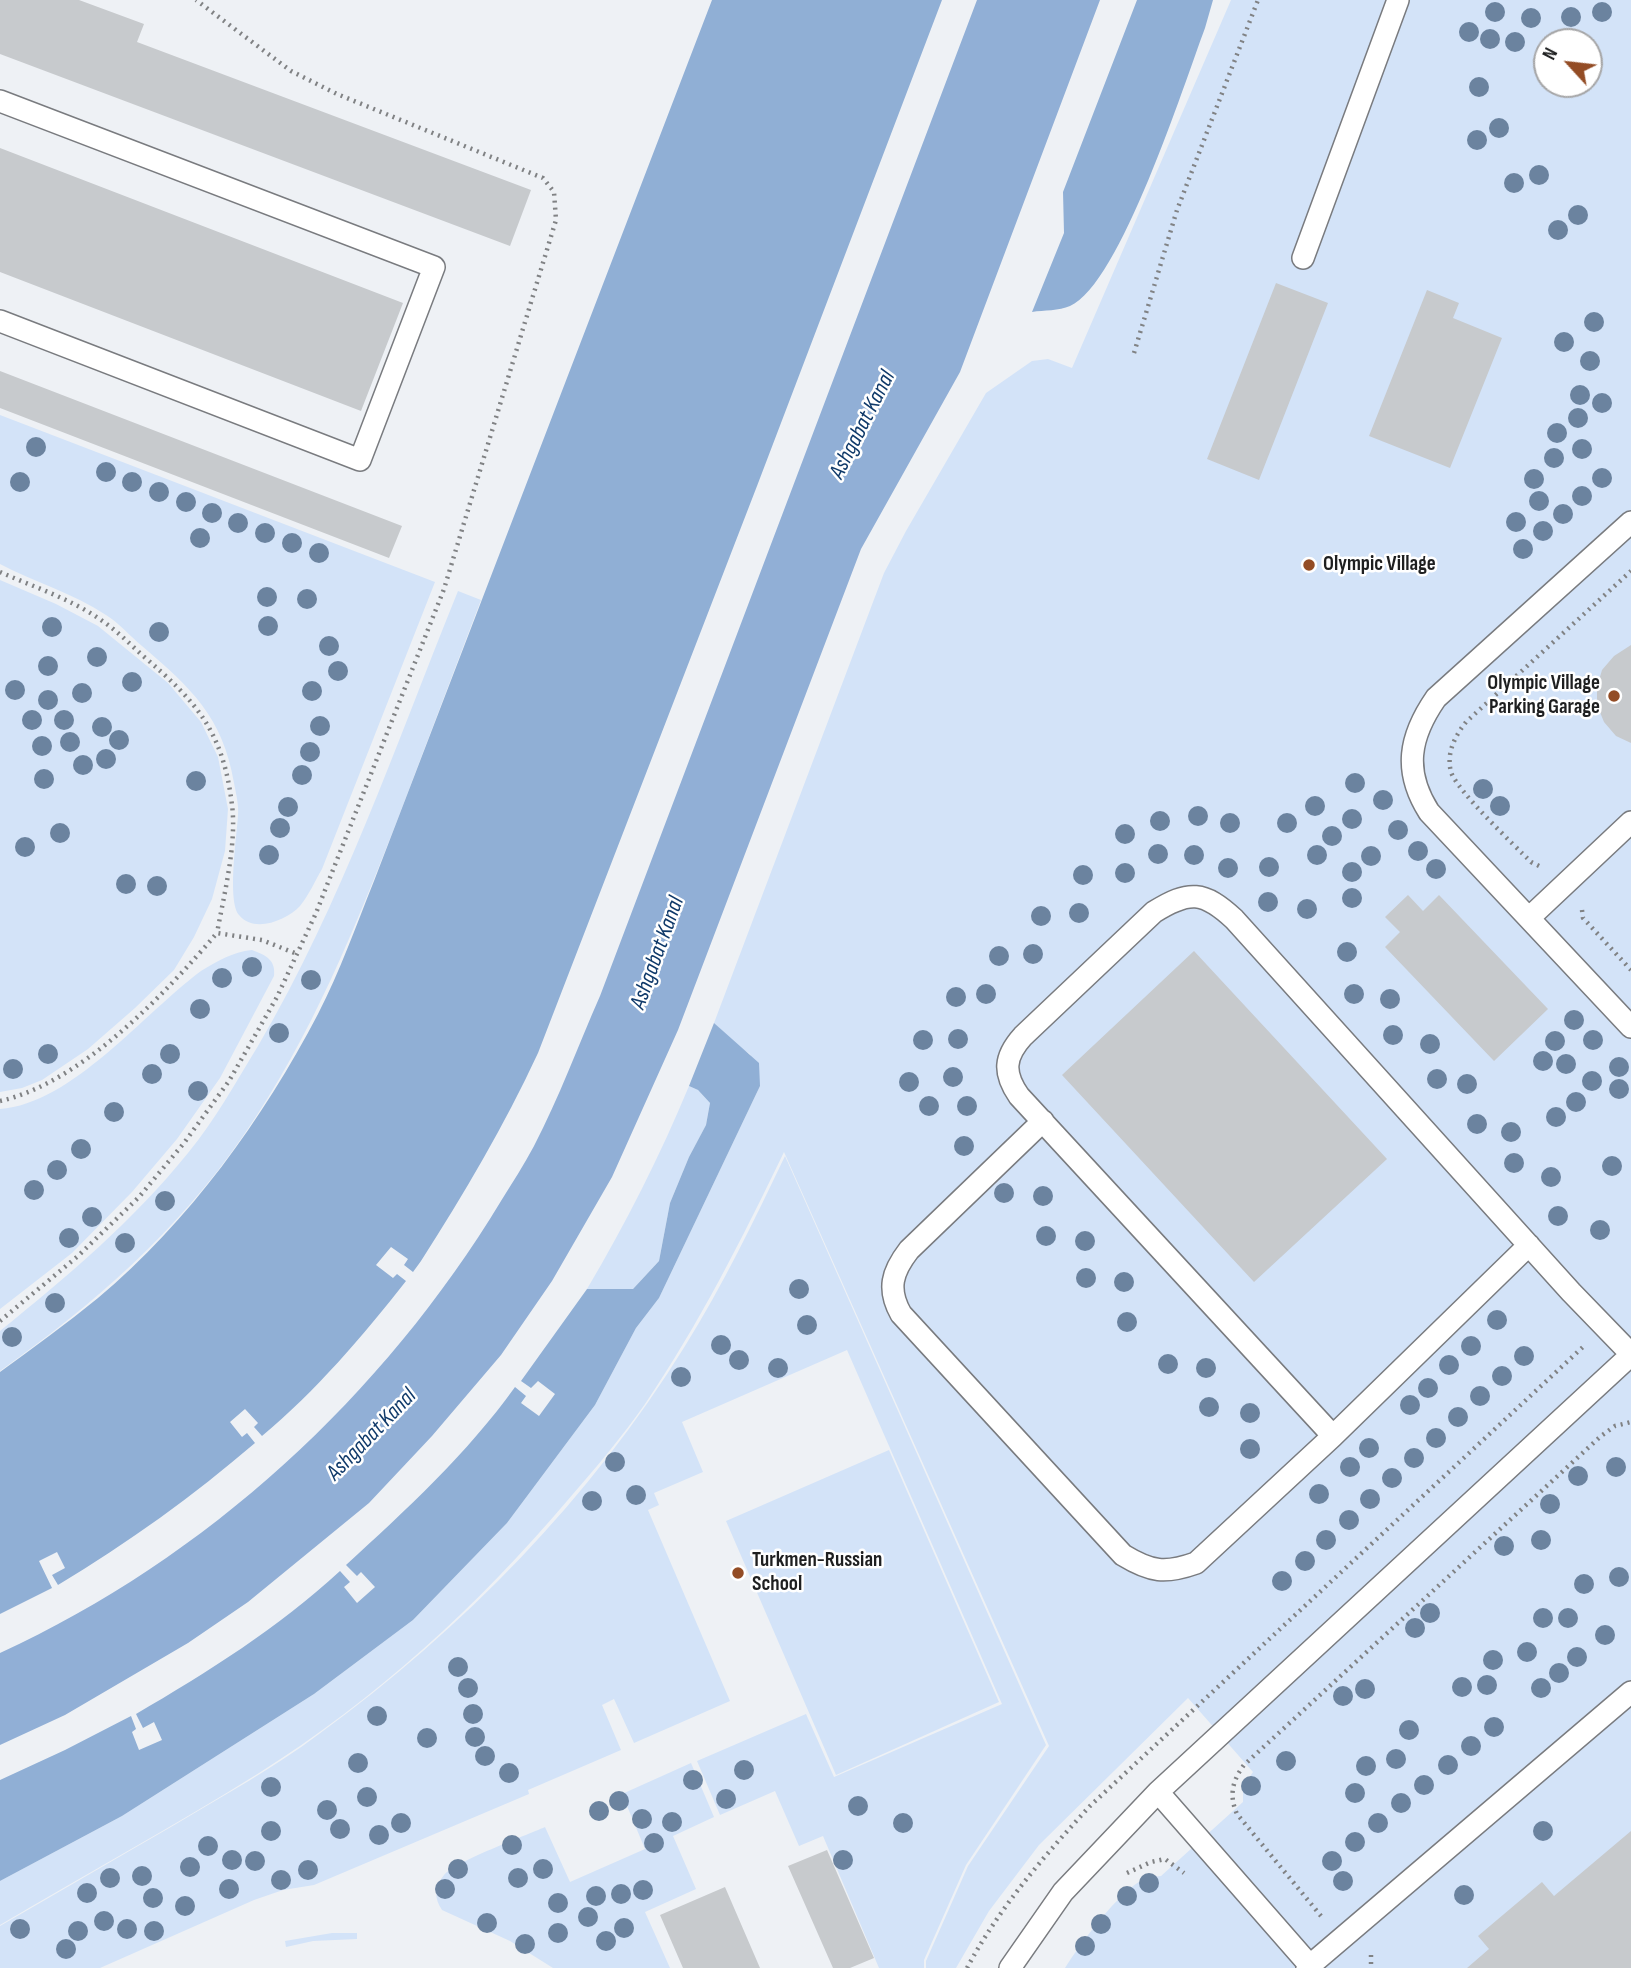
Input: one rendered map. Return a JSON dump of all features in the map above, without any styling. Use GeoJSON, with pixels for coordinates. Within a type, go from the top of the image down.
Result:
{"type":"FeatureCollection","features":[{"type":"Feature","properties":{"kind":"lane"},"geometry":{"type":"LineString","coordinates":[[1303,258],[1398,0]]}},
{"type":"Feature","properties":{"kind":"lane"},"geometry":{"type":"LineString","coordinates":[[0,101],[434,267],[360,460],[0,321]]}},
{"type":"Feature","properties":{"kind":"lane"},"geometry":{"type":"LineString","coordinates":[[1631,522],[1436,698],[1424,715],[1412,756],[1413,776],[1419,796],[1429,812],[1631,1027]]}},
{"type":"Feature","properties":{"kind":"lane"},"geometry":{"type":"LineString","coordinates":[[1529,918],[1631,822]]}},
{"type":"Feature","properties":{"kind":"lane"},"geometry":{"type":"LineString","coordinates":[[1010,1968],[1063,1892],[1158,1792],[1631,1354],[1528,1245],[1234,919],[1206,897],[1189,897],[1169,902],[1154,912],[1012,1048],[1007,1065],[1010,1082],[1019,1096],[1333,1436]]}},
{"type":"Feature","properties":{"kind":"lane"},"geometry":{"type":"LineString","coordinates":[[1042,1121],[903,1257],[897,1265],[892,1284],[893,1300],[901,1314],[1124,1555],[1156,1571],[1177,1570],[1196,1563],[1333,1436],[1528,1245]]}},
{"type":"Feature","properties":{"kind":"lane"},"geometry":{"type":"LineString","coordinates":[[1158,1792],[1310,1967],[1631,1692]]}},
{"type":"Feature","properties":{"kind":"path"},"geometry":{"type":"LineString","coordinates":[[0,1321],[78,1256],[139,1197],[184,1143],[229,1081],[277,997],[316,913],[444,590],[556,220],[554,192],[543,178],[337,94],[291,71],[197,0]]}},
{"type":"Feature","properties":{"kind":"path"},"geometry":{"type":"LineString","coordinates":[[1134,353],[1177,210],[1258,0]]}},
{"type":"Feature","properties":{"kind":"path"},"geometry":{"type":"LineString","coordinates":[[1543,867],[1531,862],[1457,784],[1451,774],[1450,752],[1466,722],[1631,571]]}},
{"type":"Feature","properties":{"kind":"path"},"geometry":{"type":"LineString","coordinates":[[0,572],[60,598],[101,620],[171,680],[205,717],[223,756],[233,808],[230,855],[217,933],[181,976],[92,1054],[61,1077],[38,1089],[0,1101]]}},
{"type":"Feature","properties":{"kind":"path"},"geometry":{"type":"LineString","coordinates":[[1585,906],[1581,911],[1583,918],[1631,970]]}},
{"type":"Feature","properties":{"kind":"path"},"geometry":{"type":"LineString","coordinates":[[217,933],[262,940],[297,954]]}},
{"type":"Feature","properties":{"kind":"path"},"geometry":{"type":"LineString","coordinates":[[1323,1918],[1237,1814],[1232,1804],[1232,1789],[1237,1774],[1601,1436],[1615,1426],[1631,1422]]}},
{"type":"Feature","properties":{"kind":"path"},"geometry":{"type":"LineString","coordinates":[[1119,1882],[1127,1873],[1165,1859],[1191,1879]]}},
{"type":"Feature","properties":{"kind":"shaded area"},"geometry":{"type":"Polygon","coordinates":[[[712,0],[942,0],[538,1053],[483,1159],[413,1272],[404,1265],[408,1259],[391,1247],[376,1265],[393,1278],[397,1274],[406,1281],[320,1382],[262,1436],[254,1427],[258,1423],[245,1409],[230,1422],[242,1437],[247,1433],[255,1443],[232,1463],[135,1536],[58,1585],[52,1575],[65,1568],[57,1552],[39,1561],[52,1588],[0,1614],[0,1372],[98,1298],[163,1236],[222,1167],[248,1130],[318,1014],[341,965],[374,881],[712,0]]]}},
{"type":"Feature","properties":{"kind":"shaded area"},"geometry":{"type":"Polygon","coordinates":[[[1137,0],[1213,0],[1166,135],[1129,224],[1109,262],[1089,290],[1070,306],[1032,312],[1064,233],[1063,192],[1137,0]]]}},
{"type":"Feature","properties":{"kind":"shaded area","name":"Olympic Village"},"geometry":{"type":"Polygon","coordinates":[[[1231,0],[1631,0],[1631,1968],[1065,1968],[1090,1932],[1123,1895],[1144,1879],[1161,1876],[1243,1802],[1243,1787],[1253,1772],[1188,1698],[1039,1845],[989,1911],[956,1968],[926,1968],[926,1961],[968,1866],[1049,1746],[784,1152],[719,1281],[645,1404],[597,1466],[498,1578],[384,1683],[302,1745],[195,1812],[0,1925],[0,1881],[122,1816],[314,1694],[413,1620],[507,1523],[595,1405],[636,1328],[659,1298],[760,1086],[750,1054],[734,1044],[714,1023],[884,573],[986,393],[1032,361],[1048,359],[1072,368],[1231,0]]]}},
{"type":"Feature","properties":{"kind":"shaded area"},"geometry":{"type":"Polygon","coordinates":[[[0,415],[435,582],[322,869],[303,902],[287,916],[270,923],[253,924],[245,921],[235,908],[233,882],[238,811],[229,760],[213,722],[190,690],[111,618],[80,600],[0,564],[0,415]]]}},
{"type":"Feature","properties":{"kind":"shaded area"},"geometry":{"type":"Polygon","coordinates":[[[0,580],[98,626],[168,683],[201,722],[218,757],[228,809],[225,851],[212,899],[174,970],[88,1049],[42,1080],[22,1088],[0,1092],[0,580]]]}},
{"type":"Feature","properties":{"kind":"shaded area"},"geometry":{"type":"Polygon","coordinates":[[[458,591],[481,600],[367,897],[311,1020],[268,1098],[218,1171],[162,1235],[101,1293],[0,1371],[0,1331],[99,1247],[167,1178],[225,1101],[258,1046],[288,992],[342,880],[458,591]]]}},
{"type":"Feature","properties":{"kind":"shaded area"},"geometry":{"type":"Polygon","coordinates":[[[252,950],[272,962],[274,976],[220,1078],[177,1139],[132,1192],[72,1253],[0,1309],[0,1109],[27,1103],[54,1091],[106,1054],[201,971],[219,960],[252,950]]]}},
{"type":"Feature","properties":{"kind":"shaded area"},"geometry":{"type":"Polygon","coordinates":[[[714,1023],[759,1063],[760,1086],[659,1298],[636,1328],[595,1405],[507,1523],[413,1620],[314,1694],[122,1816],[0,1881],[0,1780],[131,1716],[136,1729],[132,1732],[139,1750],[162,1740],[154,1722],[143,1728],[136,1714],[242,1648],[340,1571],[350,1582],[344,1587],[357,1603],[375,1587],[361,1572],[357,1576],[346,1565],[456,1458],[515,1387],[526,1396],[521,1403],[539,1416],[555,1394],[538,1381],[531,1388],[521,1381],[587,1289],[633,1289],[659,1261],[670,1203],[706,1125],[710,1103],[698,1090],[689,1086],[714,1023]]]}},
{"type":"Feature","properties":{"kind":"shaded area"},"geometry":{"type":"Polygon","coordinates":[[[689,1086],[698,1090],[710,1103],[706,1125],[670,1203],[659,1261],[633,1289],[587,1289],[642,1189],[689,1086]]]}},
{"type":"Feature","properties":{"kind":"shaded area"},"geometry":{"type":"Polygon","coordinates":[[[785,1156],[1046,1745],[966,1865],[924,1960],[924,1968],[879,1968],[823,1836],[799,1846],[775,1791],[720,1815],[697,1761],[806,1714],[834,1777],[1002,1704],[847,1350],[682,1422],[703,1472],[654,1493],[659,1505],[648,1510],[730,1701],[634,1743],[614,1699],[602,1705],[621,1750],[528,1790],[529,1794],[314,1885],[283,1890],[254,1900],[100,1968],[0,1968],[0,1926],[267,1770],[302,1746],[424,1650],[521,1558],[608,1456],[685,1346],[750,1229],[785,1156]]]}},
{"type":"Feature","properties":{"kind":"shaded area"},"geometry":{"type":"Polygon","coordinates":[[[889,1450],[999,1702],[836,1775],[726,1521],[889,1450]]]}},
{"type":"Feature","properties":{"kind":"shaded area"},"geometry":{"type":"Polygon","coordinates":[[[691,1763],[714,1817],[673,1836],[696,1889],[645,1912],[670,1968],[553,1968],[510,1941],[442,1910],[439,1906],[437,1888],[441,1879],[451,1869],[545,1827],[570,1882],[645,1849],[622,1794],[691,1763]]]}},
{"type":"Feature","properties":{"kind":"shaded area"},"geometry":{"type":"Polygon","coordinates":[[[332,1933],[357,1933],[357,1939],[313,1941],[286,1947],[285,1941],[332,1933]]]}},
{"type":"Feature","properties":{"kind":"water","name":"Ashgabat Kanal"},"geometry":{"type":"Polygon","coordinates":[[[977,0],[1100,0],[960,372],[861,549],[678,1030],[612,1177],[552,1281],[501,1355],[432,1436],[369,1503],[248,1602],[188,1643],[65,1715],[0,1745],[0,1653],[76,1614],[149,1570],[218,1520],[284,1464],[345,1405],[402,1341],[454,1273],[530,1153],[552,1109],[600,996],[977,0]]]}},
{"type":"Feature","properties":{"kind":"building"},"geometry":{"type":"Polygon","coordinates":[[[0,0],[79,0],[144,24],[137,42],[531,190],[510,246],[0,54],[0,0]]]}},
{"type":"Feature","properties":{"kind":"building"},"geometry":{"type":"Polygon","coordinates":[[[0,148],[403,303],[361,411],[0,272],[0,148]]]}},
{"type":"Feature","properties":{"kind":"building"},"geometry":{"type":"Polygon","coordinates":[[[1276,283],[1328,303],[1259,480],[1207,459],[1276,283]]]}},
{"type":"Feature","properties":{"kind":"building"},"geometry":{"type":"Polygon","coordinates":[[[1427,290],[1459,303],[1453,318],[1502,338],[1450,468],[1369,436],[1427,290]]]}},
{"type":"Feature","properties":{"kind":"building"},"geometry":{"type":"Polygon","coordinates":[[[0,371],[402,526],[389,558],[0,408],[0,371]]]}},
{"type":"Feature","properties":{"kind":"building","name":"Olympic Village Parking Garage"},"geometry":{"type":"Polygon","coordinates":[[[1631,645],[1631,743],[1616,736],[1604,722],[1597,705],[1597,687],[1602,670],[1614,656],[1631,645]]]}},
{"type":"Feature","properties":{"kind":"building"},"geometry":{"type":"Polygon","coordinates":[[[1408,895],[1423,911],[1439,895],[1548,1009],[1494,1061],[1385,947],[1400,932],[1385,917],[1408,895]]]}},
{"type":"Feature","properties":{"kind":"building"},"geometry":{"type":"Polygon","coordinates":[[[1194,951],[1387,1159],[1254,1282],[1062,1075],[1194,951]]]}},
{"type":"Feature","properties":{"kind":"building"},"geometry":{"type":"Polygon","coordinates":[[[1631,1831],[1631,1968],[1467,1968],[1489,1949],[1478,1936],[1542,1882],[1554,1896],[1631,1831]]]}},
{"type":"Feature","properties":{"kind":"building"},"geometry":{"type":"Polygon","coordinates":[[[827,1850],[874,1958],[850,1968],[833,1968],[788,1866],[827,1850]]]}},
{"type":"Feature","properties":{"kind":"building"},"geometry":{"type":"Polygon","coordinates":[[[725,1887],[760,1968],[683,1968],[660,1915],[725,1887]]]}},
{"type":"Feature","properties":{"kind":"place","name":"Olympic Village"},"geometry":{"type":"Point","coordinates":[1309,565]}},
{"type":"Feature","properties":{"kind":"place","name":"Olympic Village Parking Garage"},"geometry":{"type":"Point","coordinates":[1614,696]}},
{"type":"Feature","properties":{"kind":"place","name":"Turkmen-Russian School"},"geometry":{"type":"Point","coordinates":[738,1573]}}]}
